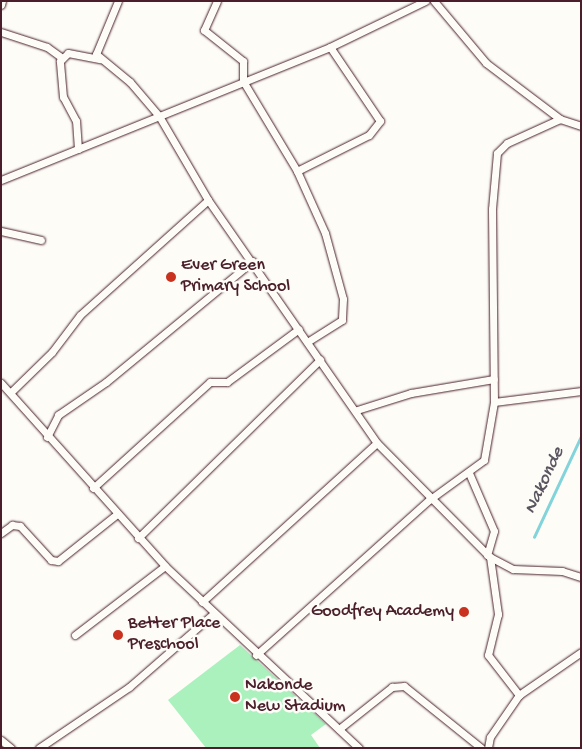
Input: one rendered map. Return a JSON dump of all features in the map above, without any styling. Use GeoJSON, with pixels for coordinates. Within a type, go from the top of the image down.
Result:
{"type":"FeatureCollection","features":[{"type":"Feature","properties":{"kind":"street"},"geometry":{"type":"LineString","coordinates":[[118,1],[96,51],[100,59],[130,82],[159,116],[208,200],[357,410],[377,443],[429,500],[489,556],[513,569],[562,571],[581,577]]}},
{"type":"Feature","properties":{"kind":"street"},"geometry":{"type":"LineString","coordinates":[[217,1],[203,28],[243,61],[244,82],[297,172],[325,233],[346,308],[342,320],[307,342]]}},
{"type":"Feature","properties":{"kind":"street"},"geometry":{"type":"LineString","coordinates":[[1,180],[330,47],[426,1]]}},
{"type":"Feature","properties":{"kind":"street"},"geometry":{"type":"LineString","coordinates":[[434,1],[486,63],[560,119],[581,126]]}},
{"type":"Feature","properties":{"kind":"street"},"geometry":{"type":"LineString","coordinates":[[1,32],[47,47],[62,58]]}},
{"type":"Feature","properties":{"kind":"street"},"geometry":{"type":"LineString","coordinates":[[297,172],[369,135],[380,121],[330,47]]}},
{"type":"Feature","properties":{"kind":"street"},"geometry":{"type":"LineString","coordinates":[[78,150],[76,118],[61,89],[62,58],[68,53],[100,59]]}},
{"type":"Feature","properties":{"kind":"street"},"geometry":{"type":"LineString","coordinates":[[256,655],[429,500],[469,474],[488,452],[494,402],[492,209],[497,153],[507,143],[560,119]]}},
{"type":"Feature","properties":{"kind":"street"},"geometry":{"type":"LineString","coordinates":[[11,392],[52,352],[80,316],[208,200]]}},
{"type":"Feature","properties":{"kind":"street"},"geometry":{"type":"LineString","coordinates":[[1,231],[41,240]]}},
{"type":"Feature","properties":{"kind":"street"},"geometry":{"type":"LineString","coordinates":[[47,437],[58,415],[96,391],[253,261]]}},
{"type":"Feature","properties":{"kind":"street"},"geometry":{"type":"LineString","coordinates":[[93,488],[210,382],[227,382],[299,329]]}},
{"type":"Feature","properties":{"kind":"street"},"geometry":{"type":"LineString","coordinates":[[138,538],[320,360]]}},
{"type":"Feature","properties":{"kind":"street"},"geometry":{"type":"LineString","coordinates":[[357,410],[410,392],[494,379]]}},
{"type":"Feature","properties":{"kind":"street"},"geometry":{"type":"LineString","coordinates":[[1,383],[11,392],[47,437],[165,566],[256,655],[359,748]]}},
{"type":"Feature","properties":{"kind":"street"},"geometry":{"type":"LineString","coordinates":[[494,402],[581,391]]}},
{"type":"Feature","properties":{"kind":"street"},"geometry":{"type":"LineString","coordinates":[[202,602],[377,443]]}},
{"type":"Feature","properties":{"kind":"street"},"geometry":{"type":"LineString","coordinates":[[469,474],[494,531],[489,556],[498,614],[488,655],[519,695]]}},
{"type":"Feature","properties":{"kind":"street"},"geometry":{"type":"LineString","coordinates":[[1,533],[12,525],[20,526],[51,560],[58,560],[117,514]]}},
{"type":"Feature","properties":{"kind":"street"},"geometry":{"type":"LineString","coordinates":[[74,635],[165,566]]}},
{"type":"Feature","properties":{"kind":"street"},"geometry":{"type":"LineString","coordinates":[[38,748],[129,687],[213,614]]}},
{"type":"Feature","properties":{"kind":"street"},"geometry":{"type":"LineString","coordinates":[[488,748],[490,737],[519,695],[581,652]]}},
{"type":"Feature","properties":{"kind":"street"},"geometry":{"type":"LineString","coordinates":[[339,729],[392,687],[404,686],[481,748]]}},
{"type":"Feature","properties":{"kind":"street"},"geometry":{"type":"LineString","coordinates":[[1,740],[11,748]]}},
{"type":"Feature","properties":{"kind":"green space","name":"Nakonde New Stadium"},"geometry":{"type":"Polygon","coordinates":[[[240,645],[326,724],[311,735],[320,748],[206,748],[168,700],[240,645]]]}},
{"type":"Feature","properties":{"kind":"waterway","name":"Nakonde"},"geometry":{"type":"LineString","coordinates":[[534,537],[581,436]]}},
{"type":"Feature","properties":{"kind":"place","name":"Ever Green Primary School"},"geometry":{"type":"Point","coordinates":[171,277]}},
{"type":"Feature","properties":{"kind":"place","name":"Goodfrey Academy"},"geometry":{"type":"Point","coordinates":[464,612]}},
{"type":"Feature","properties":{"kind":"place","name":"Better Place Preschool"},"geometry":{"type":"Point","coordinates":[118,635]}},
{"type":"Feature","properties":{"kind":"place","name":"Nakonde New Stadium"},"geometry":{"type":"Point","coordinates":[235,697]}}]}
